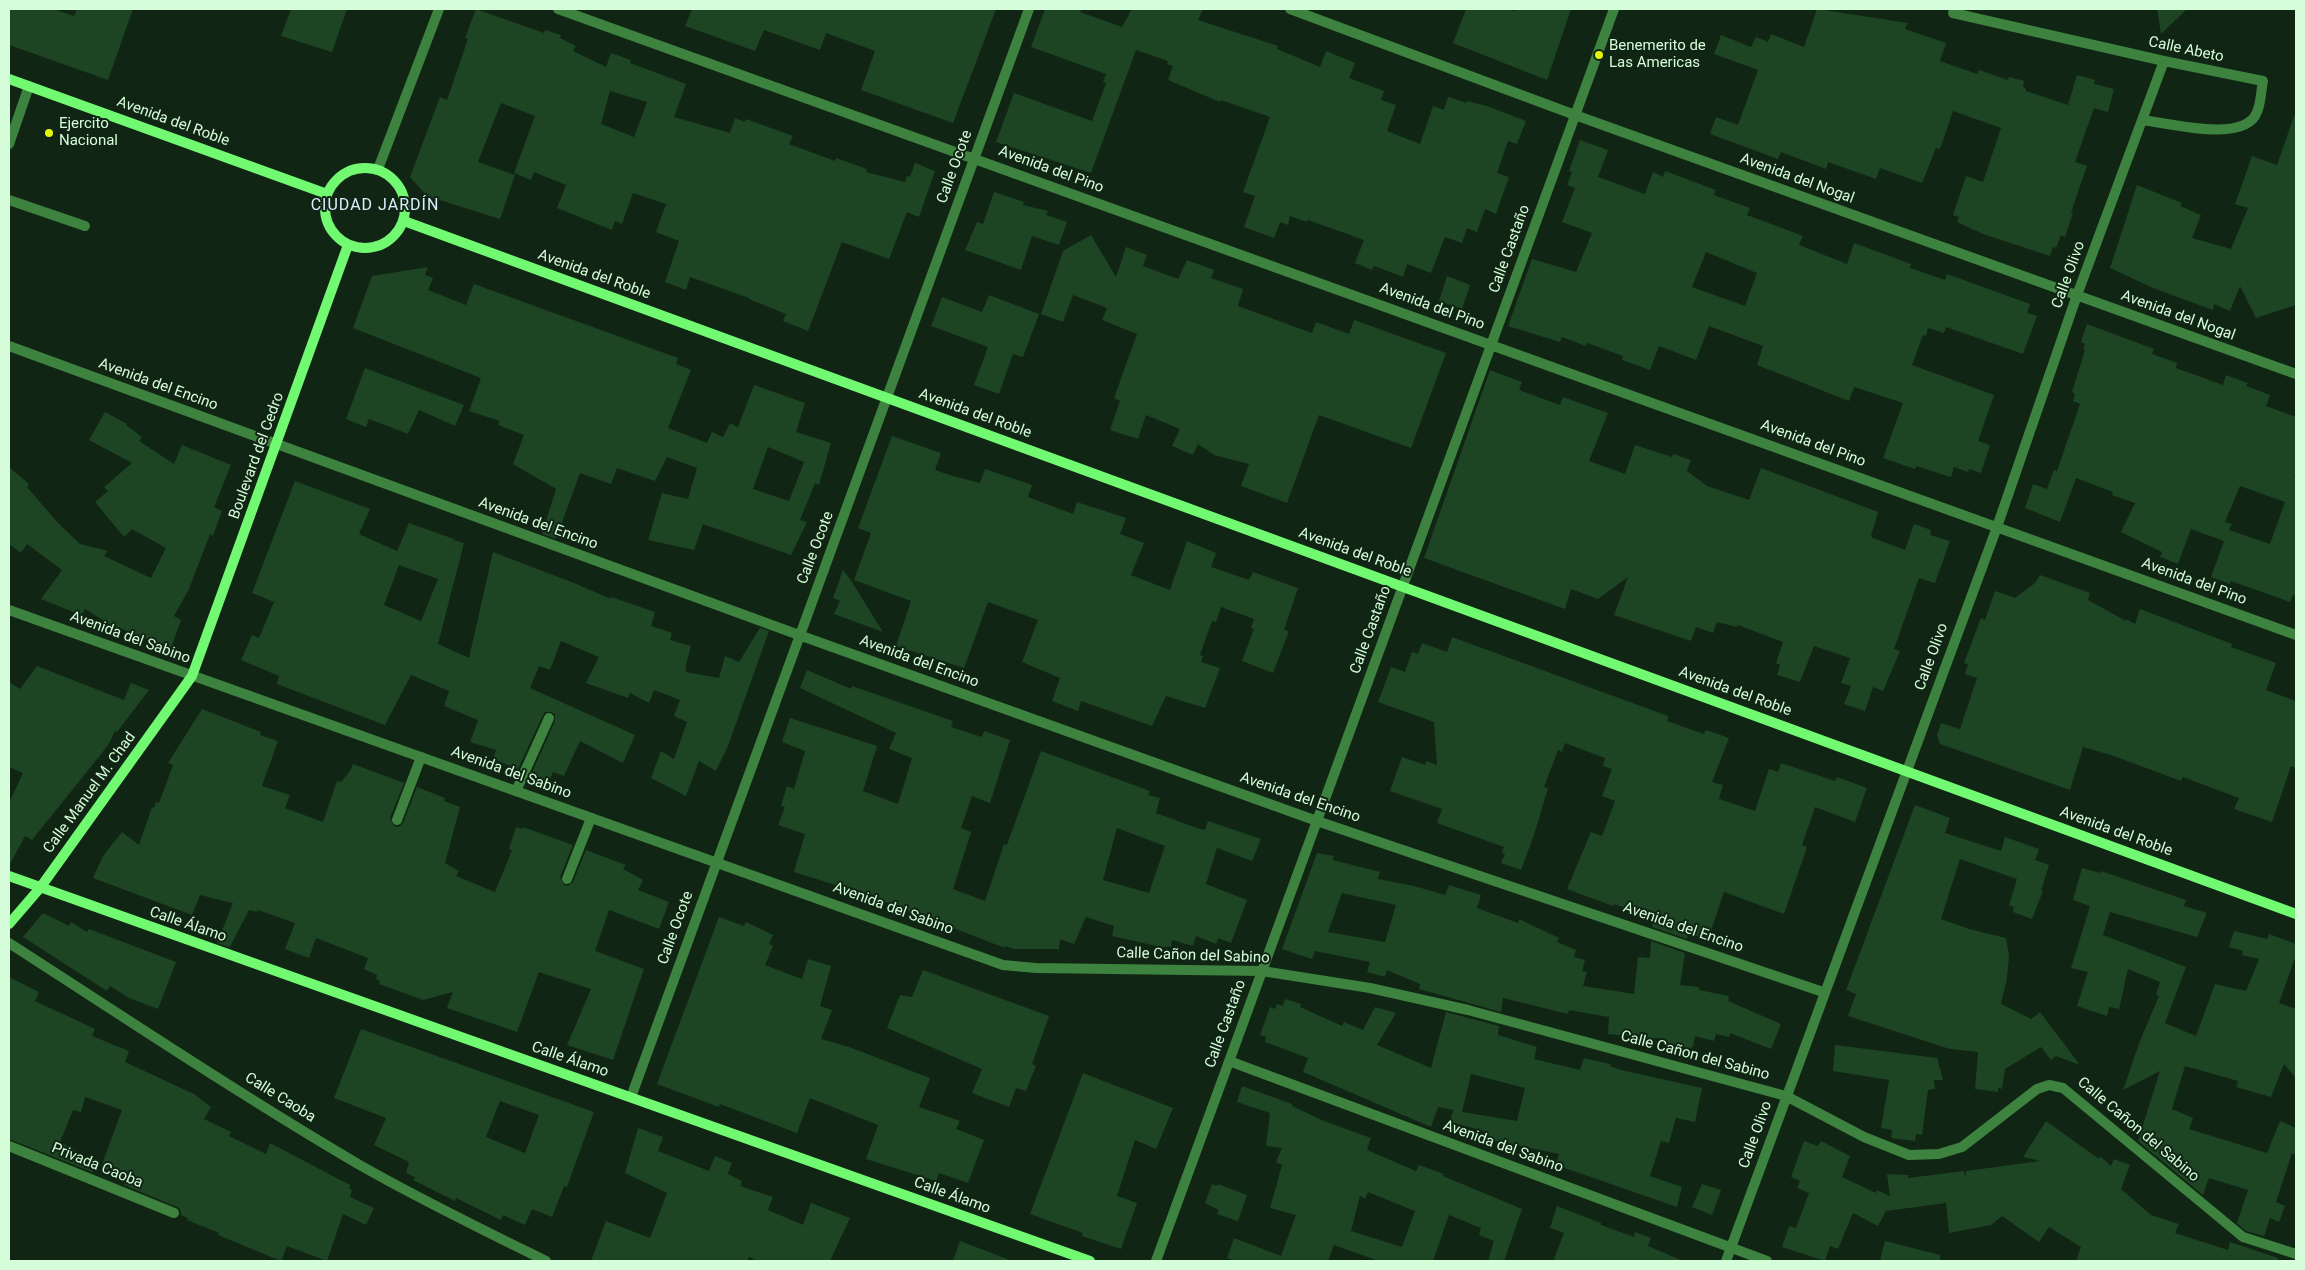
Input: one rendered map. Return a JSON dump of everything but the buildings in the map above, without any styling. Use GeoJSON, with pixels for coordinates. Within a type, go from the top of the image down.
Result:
{"type":"FeatureCollection","features":[{"type":"Feature","properties":{"kind":"street"},"geometry":{"type":"LineString","coordinates":[[378,169],[439,9]]}},
{"type":"Feature","properties":{"kind":"street","name":"Avenida del Pino"},"geometry":{"type":"LineString","coordinates":[[558,9],[2296,635]]}},
{"type":"Feature","properties":{"kind":"street","name":"Calle Ocote"},"geometry":{"type":"LineString","coordinates":[[631,1097],[1029,9]]}},
{"type":"Feature","properties":{"kind":"street","name":"Avenida del Nogal"},"geometry":{"type":"LineString","coordinates":[[1290,9],[1575,115],[2296,374]]}},
{"type":"Feature","properties":{"kind":"street","name":"Calle Castaño"},"geometry":{"type":"LineString","coordinates":[[1156,1261],[1614,9]]}},
{"type":"Feature","properties":{"kind":"street","name":"Calle Abeto"},"geometry":{"type":"LineString","coordinates":[[1953,13],[2263,82],[2257,113],[2242,127],[2223,131],[2142,120]]}},
{"type":"Feature","properties":{"kind":"street","name":"Calle Olivo"},"geometry":{"type":"LineString","coordinates":[[1726,1261],[1997,527],[2077,296],[2164,61]]}},
{"type":"Feature","properties":{"kind":"street","name":"Avenida del Roble"},"geometry":{"type":"LineString","coordinates":[[9,79],[327,194]]}},
{"type":"Feature","properties":{"kind":"street"},"geometry":{"type":"LineString","coordinates":[[9,144],[29,86]]}},
{"type":"Feature","properties":{"kind":"street"},"geometry":{"type":"LineString","coordinates":[[363,168],[378,169],[389,175],[398,184],[404,196],[406,208],[404,221],[397,233],[387,242],[375,247],[361,248],[348,245],[336,236],[328,224],[324,209],[327,194],[335,181],[347,171],[363,168]]}},
{"type":"Feature","properties":{"kind":"street"},"geometry":{"type":"LineString","coordinates":[[9,200],[85,226]]}},
{"type":"Feature","properties":{"kind":"street","name":"Avenida del Roble"},"geometry":{"type":"LineString","coordinates":[[404,221],[2296,914]]}},
{"type":"Feature","properties":{"kind":"street","name":"Boulevard del Cedro"},"geometry":{"type":"LineString","coordinates":[[192,676],[348,245]]}},
{"type":"Feature","properties":{"kind":"street","name":"Avenida del Encino"},"geometry":{"type":"LineString","coordinates":[[9,346],[799,635],[1317,821],[1824,992]]}},
{"type":"Feature","properties":{"kind":"street","name":"Avenida del Sabino"},"geometry":{"type":"LineString","coordinates":[[9,610],[1003,965]]}},
{"type":"Feature","properties":{"kind":"street","name":"Calle Manuel M. Chad"},"geometry":{"type":"LineString","coordinates":[[9,924],[40,888],[192,676]]}},
{"type":"Feature","properties":{"kind":"street"},"geometry":{"type":"LineString","coordinates":[[516,791],[549,718]]}},
{"type":"Feature","properties":{"kind":"street"},"geometry":{"type":"LineString","coordinates":[[397,820],[420,757]]}},
{"type":"Feature","properties":{"kind":"street"},"geometry":{"type":"LineString","coordinates":[[567,879],[591,818]]}},
{"type":"Feature","properties":{"kind":"street","name":"Calle Álamo"},"geometry":{"type":"LineString","coordinates":[[9,876],[1090,1261]]}},
{"type":"Feature","properties":{"kind":"street","name":"Calle Caoba"},"geometry":{"type":"LineString","coordinates":[[9,942],[196,1064],[358,1164],[456,1217],[546,1261]]}},
{"type":"Feature","properties":{"kind":"street","name":"Calle Cañon del Sabino"},"geometry":{"type":"LineString","coordinates":[[1003,965],[1036,968],[1262,971],[1370,988],[1468,1010],[1786,1096],[1864,1137],[1909,1155],[1939,1154],[1962,1147],[2037,1089],[2049,1085],[2063,1088],[2243,1237],[2296,1254]]}},
{"type":"Feature","properties":{"kind":"street","name":"Avenida del Sabino"},"geometry":{"type":"LineString","coordinates":[[1229,1061],[1767,1261]]}},
{"type":"Feature","properties":{"kind":"street","name":"Privada Caoba"},"geometry":{"type":"LineString","coordinates":[[9,1146],[174,1213]]}},
{"type":"Feature","properties":{"kind":"place","name":"Benemerito de Las Americas"},"geometry":{"type":"Point","coordinates":[1599,55]}},
{"type":"Feature","properties":{"kind":"place","name":"Ejercito Nacional"},"geometry":{"type":"Point","coordinates":[49,133]}},
{"type":"Feature","properties":{"kind":"district","name":"CIUDAD JARDÍN"},"geometry":{"type":"Point","coordinates":[375,206]}}]}
